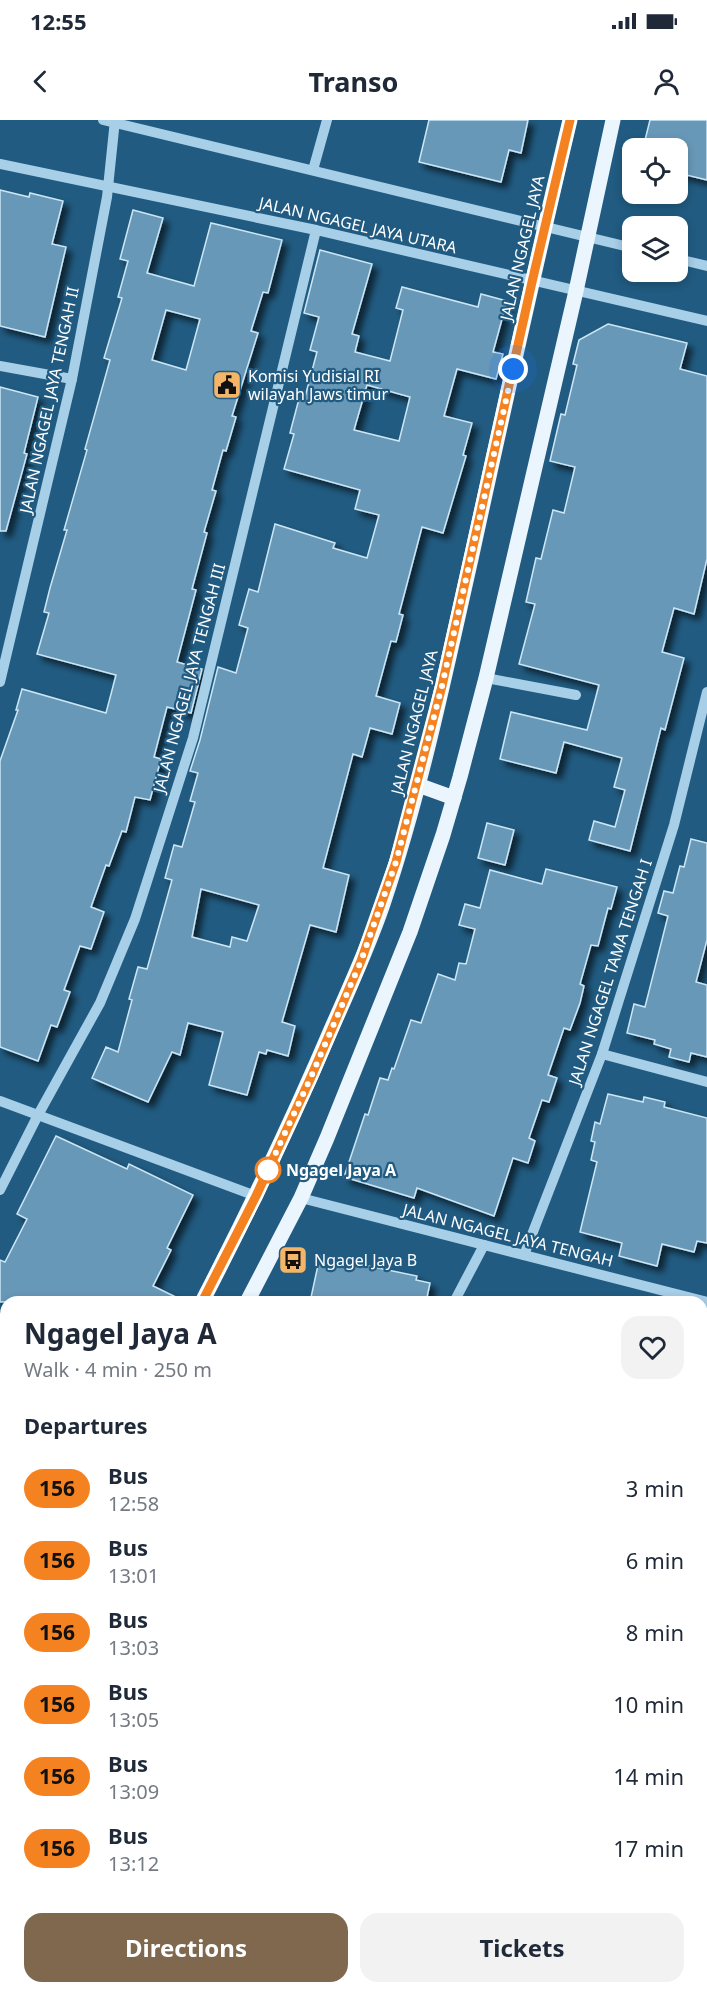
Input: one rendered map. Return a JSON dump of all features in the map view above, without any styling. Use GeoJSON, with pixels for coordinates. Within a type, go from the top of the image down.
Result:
{"type":"FeatureCollection","features":[{"type":"Feature","properties":{"kind":"main road","name":"JALAN NGAGEL JAYA"},"geometry":{"type":"LineString","coordinates":[[205,1296],[256,1196],[311,1077],[361,961],[386,895],[418,785],[445,675],[570,120]]}},
{"type":"Feature","properties":{"kind":"main road"},"geometry":{"type":"LineString","coordinates":[[250,1296],[301,1198],[406,941],[454,798],[486,678],[576,291],[613,120]]}},
{"type":"Feature","properties":{"kind":"main road"},"geometry":{"type":"LineString","coordinates":[[418,785],[454,798]]}},
{"type":"Feature","properties":{"kind":"street"},"geometry":{"type":"LineString","coordinates":[[313,170],[327,120]]}},
{"type":"Feature","properties":{"kind":"street"},"geometry":{"type":"LineString","coordinates":[[111,121],[622,245]]}},
{"type":"Feature","properties":{"kind":"street","name":"JALAN NGAGEL JAYA TENGAH II"},"geometry":{"type":"LineString","coordinates":[[0,682],[72,379],[109,185],[111,121]]}},
{"type":"Feature","properties":{"kind":"street","name":"JALAN NGAGEL JAYA UTARA"},"geometry":{"type":"LineString","coordinates":[[0,164],[316,230],[707,321]]}},
{"type":"Feature","properties":{"kind":"street","name":"JALAN NGAGEL JAYA TENGAH III"},"geometry":{"type":"LineString","coordinates":[[0,1190],[38,1115],[100,1003],[135,920],[192,738],[316,230]]}},
{"type":"Feature","properties":{"kind":"street"},"geometry":{"type":"LineString","coordinates":[[688,261],[707,266]]}},
{"type":"Feature","properties":{"kind":"street"},"geometry":{"type":"LineString","coordinates":[[0,366],[72,379]]}},
{"type":"Feature","properties":{"kind":"street"},"geometry":{"type":"LineString","coordinates":[[486,678],[576,695]]}},
{"type":"Feature","properties":{"kind":"street","name":"JALAN NGAGEL TAMA TENGAH I"},"geometry":{"type":"LineString","coordinates":[[524,1255],[602,1054],[680,804],[707,692]]}},
{"type":"Feature","properties":{"kind":"street"},"geometry":{"type":"LineString","coordinates":[[602,1054],[707,1082]]}},
{"type":"Feature","properties":{"kind":"street"},"geometry":{"type":"LineString","coordinates":[[0,1101],[256,1196]]}},
{"type":"Feature","properties":{"kind":"street","name":"JALAN NGAGEL JAYA TENGAH"},"geometry":{"type":"LineString","coordinates":[[301,1198],[684,1296]]}},
{"type":"Feature","properties":{"kind":"street"},"geometry":{"type":"LineString","coordinates":[[457,1296],[484,1245]]}},
{"type":"Feature","properties":{"kind":"building"},"geometry":{"type":"Polygon","coordinates":[[[429,120],[528,120],[521,153],[509,150],[501,182],[419,162],[429,120]]]}},
{"type":"Feature","properties":{"kind":"building"},"geometry":{"type":"Polygon","coordinates":[[[650,120],[707,120],[707,180],[688,175],[688,138],[646,138],[650,120]]]}},
{"type":"Feature","properties":{"kind":"building"},"geometry":{"type":"Polygon","coordinates":[[[0,190],[29,197],[30,193],[63,201],[52,244],[66,247],[45,337],[0,326],[0,190]]]}},
{"type":"Feature","properties":{"kind":"building"},"geometry":{"type":"Polygon","coordinates":[[[133,210],[163,218],[147,273],[194,286],[211,223],[282,240],[268,293],[263,292],[251,331],[258,333],[232,416],[236,417],[226,451],[223,450],[212,490],[216,491],[204,532],[207,533],[192,589],[196,590],[177,662],[202,669],[191,713],[167,707],[154,757],[161,759],[150,800],[135,797],[126,832],[122,831],[109,866],[106,865],[91,907],[104,912],[91,949],[80,946],[64,990],[70,992],[57,1027],[51,1025],[38,1061],[0,1047],[0,761],[18,710],[16,710],[22,689],[106,713],[116,675],[37,654],[49,613],[44,612],[67,530],[64,530],[110,360],[104,358],[122,298],[118,297],[128,261],[120,259],[133,210]],[[166,310],[152,360],[186,370],[200,319],[166,310]]]}},
{"type":"Feature","properties":{"kind":"building"},"geometry":{"type":"Polygon","coordinates":[[[320,250],[372,264],[352,334],[359,336],[355,352],[390,361],[403,310],[396,308],[402,287],[478,307],[481,294],[507,301],[493,352],[503,354],[496,379],[457,369],[444,416],[472,423],[463,455],[466,456],[443,533],[422,527],[399,614],[403,615],[396,642],[391,641],[376,696],[400,703],[392,734],[370,728],[362,757],[353,754],[323,868],[349,875],[336,932],[310,925],[282,1022],[295,1026],[288,1056],[267,1050],[266,1054],[259,1052],[247,1095],[209,1085],[223,1032],[188,1023],[180,1055],[172,1052],[148,1102],[92,1078],[106,1047],[118,1052],[138,967],[147,969],[172,880],[165,878],[174,845],[182,847],[195,802],[190,801],[198,773],[190,771],[218,667],[236,673],[248,628],[239,625],[249,589],[258,592],[275,524],[335,543],[333,548],[367,558],[379,515],[355,509],[360,490],[284,469],[294,434],[290,433],[300,395],[305,397],[317,352],[310,350],[319,317],[304,313],[320,250]],[[367,385],[354,430],[399,441],[410,397],[367,385]],[[201,889],[192,937],[230,947],[232,937],[247,941],[259,905],[201,889]]]}},
{"type":"Feature","properties":{"kind":"building"},"geometry":{"type":"Polygon","coordinates":[[[608,324],[687,343],[680,369],[707,376],[707,559],[694,614],[674,608],[662,652],[684,658],[665,730],[661,728],[630,851],[589,840],[594,821],[615,827],[625,790],[614,787],[622,758],[564,742],[556,773],[500,759],[511,712],[587,730],[599,685],[519,664],[535,604],[526,602],[536,558],[541,559],[553,510],[564,513],[575,467],[550,461],[561,414],[565,415],[577,365],[573,364],[579,340],[608,324]]]}},
{"type":"Feature","properties":{"kind":"building"},"geometry":{"type":"Polygon","coordinates":[[[0,387],[38,397],[24,453],[27,454],[6,531],[0,531],[0,387]]]}},
{"type":"Feature","properties":{"kind":"building"},"geometry":{"type":"Polygon","coordinates":[[[487,823],[514,830],[505,865],[478,858],[487,823]]]}},
{"type":"Feature","properties":{"kind":"building"},"geometry":{"type":"Polygon","coordinates":[[[691,839],[707,843],[707,940],[696,982],[707,985],[707,1057],[691,1053],[689,1062],[669,1057],[671,1049],[654,1044],[655,1040],[627,1033],[634,1004],[645,1007],[668,916],[658,913],[664,891],[673,893],[680,866],[684,867],[691,839]]]}},
{"type":"Feature","properties":{"kind":"building"},"geometry":{"type":"Polygon","coordinates":[[[546,869],[617,887],[611,909],[608,908],[598,946],[591,945],[580,984],[584,986],[580,1003],[570,1030],[564,1028],[548,1075],[557,1078],[549,1102],[542,1100],[529,1138],[535,1141],[528,1163],[513,1158],[494,1216],[417,1188],[414,1198],[344,1177],[380,1078],[388,1080],[392,1068],[394,1069],[411,1020],[421,1023],[438,974],[455,980],[459,963],[466,964],[475,929],[459,925],[465,904],[480,908],[490,870],[542,884],[546,869]]]}},
{"type":"Feature","properties":{"kind":"building"},"geometry":{"type":"Polygon","coordinates":[[[608,1094],[643,1102],[644,1097],[665,1102],[664,1107],[707,1118],[707,1243],[697,1241],[694,1252],[662,1244],[657,1266],[619,1256],[622,1243],[580,1232],[597,1162],[591,1160],[595,1142],[591,1141],[595,1122],[600,1124],[608,1094]]]}},
{"type":"Feature","properties":{"kind":"building"},"geometry":{"type":"Polygon","coordinates":[[[56,1136],[127,1169],[129,1164],[193,1195],[167,1248],[171,1250],[153,1286],[174,1296],[0,1296],[0,1260],[5,1262],[27,1219],[17,1214],[56,1136]]]}},
{"type":"Feature","properties":{"kind":"building"},"geometry":{"type":"Polygon","coordinates":[[[320,1256],[417,1276],[416,1280],[430,1283],[427,1296],[311,1296],[320,1256]]]}},
{"type":"Feature","properties":{"kind":"bus line","name":"156"},"geometry":{"type":"LineString","coordinates":[[205,1296],[256,1196],[311,1077],[361,961],[396,862],[418,785],[442,686],[570,120]]}},
{"type":"Feature","properties":{"kind":"place","name":"Komisi Yudisial RI wilayah Jaws timur"},"geometry":{"type":"Point","coordinates":[227,385]}},
{"type":"Feature","properties":{"kind":"place","name":"Ngagel Jaya A"},"geometry":{"type":"Point","coordinates":[268,1170]}},
{"type":"Feature","properties":{"kind":"place","name":"Ngagel Jaya B"},"geometry":{"type":"Point","coordinates":[293,1260]}},
{"type":"Feature","properties":{"kind":"route"},"geometry":{"type":"LineString","coordinates":[[268,1170],[265,1176],[361,961],[396,862],[418,785],[442,686],[513,369]]}}]}
